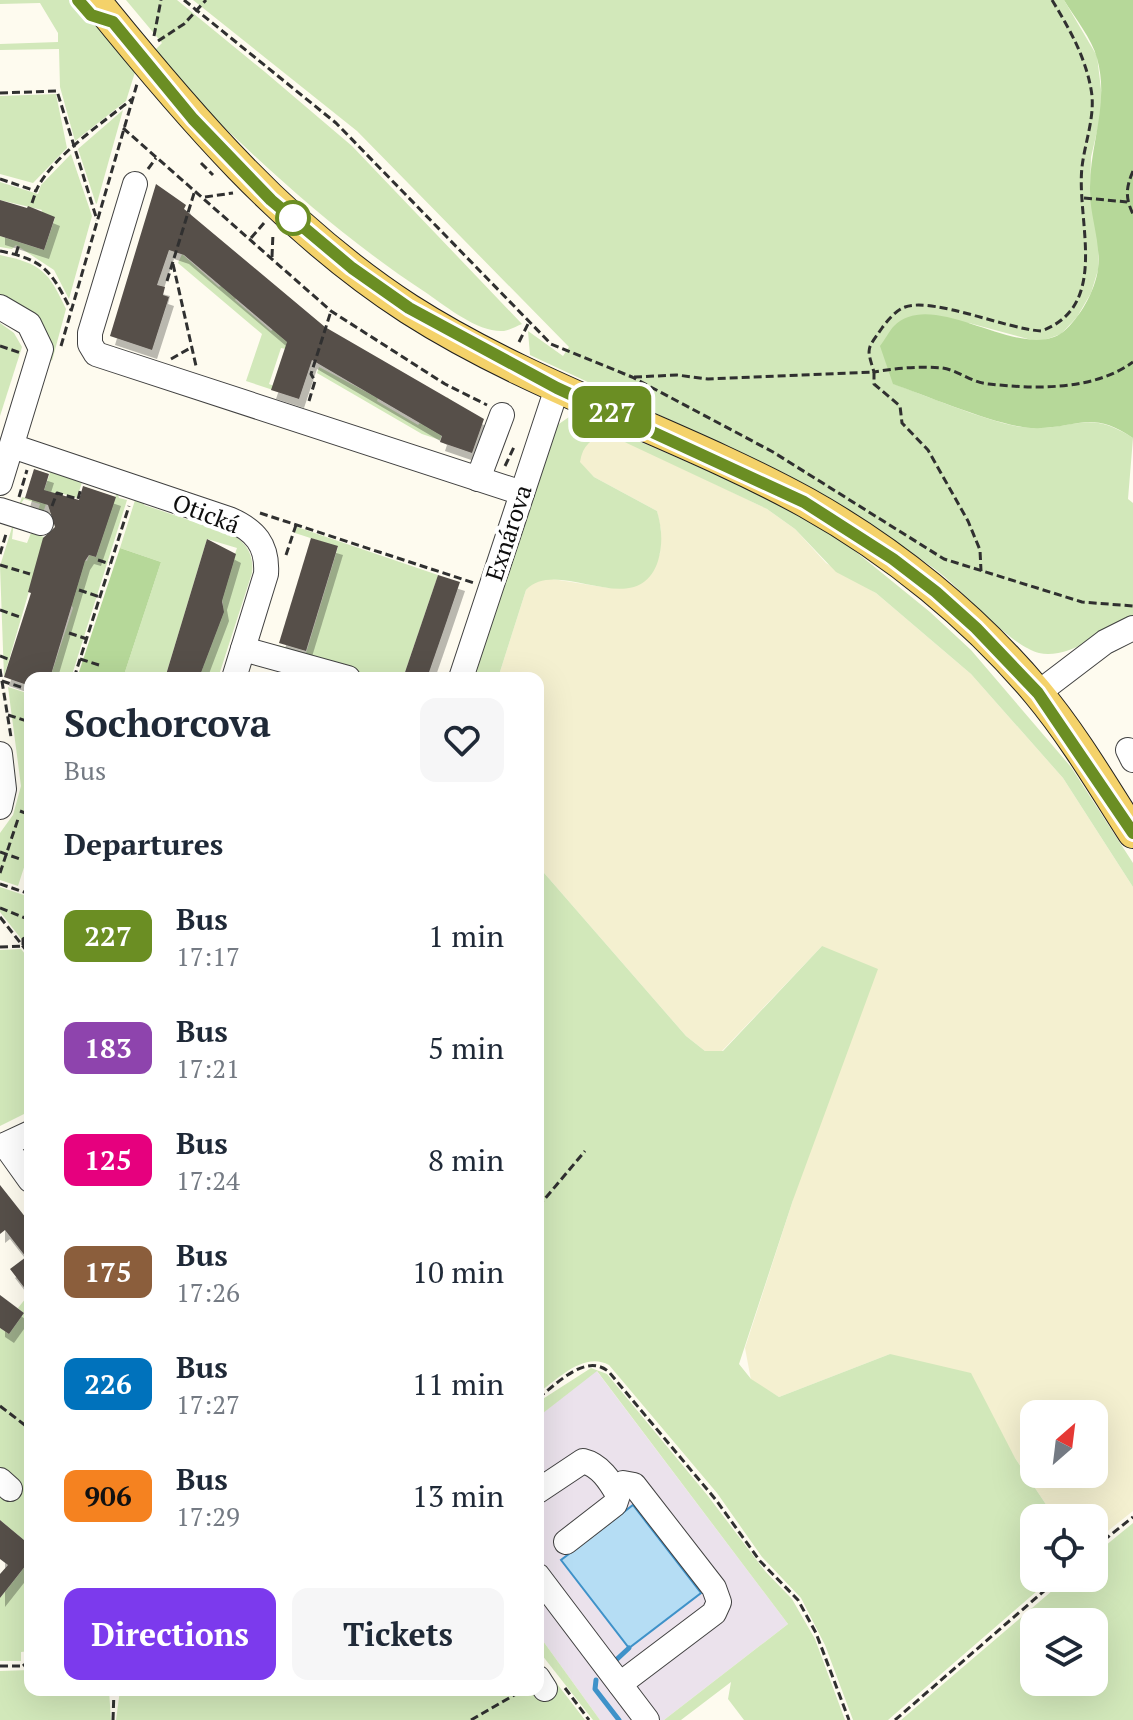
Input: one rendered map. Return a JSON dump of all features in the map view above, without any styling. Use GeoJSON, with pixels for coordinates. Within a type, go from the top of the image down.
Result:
{"type":"FeatureCollection","features":[{"type":"Feature","properties":{"kind":"main road"},"geometry":{"type":"LineString","coordinates":[[78,0],[91,15],[104,11],[230,159],[352,268],[409,308],[464,341],[557,388],[732,465],[826,514],[936,592],[976,628],[1038,693],[1133,833]]}},
{"type":"Feature","properties":{"kind":"street"},"geometry":{"type":"LineString","coordinates":[[141,178],[90,333],[90,344],[96,354],[522,493]]}},
{"type":"Feature","properties":{"kind":"street"},"geometry":{"type":"LineString","coordinates":[[0,307],[29,324],[41,349],[0,483]]}},
{"type":"Feature","properties":{"kind":"street","name":"Exnárova"},"geometry":{"type":"LineString","coordinates":[[463,672],[557,388]]}},
{"type":"Feature","properties":{"kind":"street"},"geometry":{"type":"LineString","coordinates":[[478,479],[498,412]]}},
{"type":"Feature","properties":{"kind":"street","name":"Otická"},"geometry":{"type":"LineString","coordinates":[[12,446],[229,519],[258,538],[266,556],[266,574],[236,672]]}},
{"type":"Feature","properties":{"kind":"street"},"geometry":{"type":"LineString","coordinates":[[0,510],[41,523]]}},
{"type":"Feature","properties":{"kind":"street"},"geometry":{"type":"LineString","coordinates":[[1038,693],[1105,642],[1133,628]]}},
{"type":"Feature","properties":{"kind":"street"},"geometry":{"type":"LineString","coordinates":[[243,649],[326,672]]}},
{"type":"Feature","properties":{"kind":"street"},"geometry":{"type":"LineString","coordinates":[[0,754],[4,789],[11,809]]}},
{"type":"Feature","properties":{"kind":"street"},"geometry":{"type":"LineString","coordinates":[[24,1136],[2,1146],[24,1173]]}},
{"type":"Feature","properties":{"kind":"street"},"geometry":{"type":"LineString","coordinates":[[544,1487],[583,1461],[599,1468],[615,1489],[615,1504],[566,1542]]}},
{"type":"Feature","properties":{"kind":"street"},"geometry":{"type":"LineString","coordinates":[[615,1489],[623,1483],[634,1485],[714,1588],[719,1602],[714,1613],[620,1684]]}},
{"type":"Feature","properties":{"kind":"street"},"geometry":{"type":"LineString","coordinates":[[544,1584],[647,1720]]}},
{"type":"Feature","properties":{"kind":"path"},"geometry":{"type":"LineString","coordinates":[[161,0],[155,44],[198,12],[206,0]]}},
{"type":"Feature","properties":{"kind":"path"},"geometry":{"type":"LineString","coordinates":[[184,0],[336,123],[551,344],[632,377],[787,459],[944,559],[1082,602],[1133,606]]}},
{"type":"Feature","properties":{"kind":"path"},"geometry":{"type":"LineString","coordinates":[[981,571],[978,544],[958,501],[928,450],[902,423],[900,406],[874,384],[868,346],[888,320],[905,307],[929,307],[1041,331],[1054,326],[1072,310],[1083,281],[1087,230],[1082,198],[1082,167],[1093,107],[1091,88],[1074,36],[1052,0]]}},
{"type":"Feature","properties":{"kind":"path"},"geometry":{"type":"LineString","coordinates":[[0,93],[57,91],[97,220]]}},
{"type":"Feature","properties":{"kind":"path"},"geometry":{"type":"LineString","coordinates":[[32,203],[40,181],[73,148],[132,99]]}},
{"type":"Feature","properties":{"kind":"path"},"geometry":{"type":"LineString","coordinates":[[123,128],[331,311],[445,384],[498,412]]}},
{"type":"Feature","properties":{"kind":"path"},"geometry":{"type":"LineString","coordinates":[[141,178],[156,158]]}},
{"type":"Feature","properties":{"kind":"path"},"geometry":{"type":"LineString","coordinates":[[1133,171],[1127,185],[1127,202],[1133,214]]}},
{"type":"Feature","properties":{"kind":"path"},"geometry":{"type":"LineString","coordinates":[[0,179],[36,191]]}},
{"type":"Feature","properties":{"kind":"path"},"geometry":{"type":"LineString","coordinates":[[167,281],[195,190]]}},
{"type":"Feature","properties":{"kind":"path"},"geometry":{"type":"LineString","coordinates":[[204,197],[233,193]]}},
{"type":"Feature","properties":{"kind":"path"},"geometry":{"type":"LineString","coordinates":[[1082,198],[1127,202]]}},
{"type":"Feature","properties":{"kind":"path"},"geometry":{"type":"LineString","coordinates":[[251,238],[264,223]]}},
{"type":"Feature","properties":{"kind":"path"},"geometry":{"type":"LineString","coordinates":[[272,257],[273,231]]}},
{"type":"Feature","properties":{"kind":"path"},"geometry":{"type":"LineString","coordinates":[[16,254],[19,244]]}},
{"type":"Feature","properties":{"kind":"path"},"geometry":{"type":"LineString","coordinates":[[0,251],[34,260],[53,275],[71,310]]}},
{"type":"Feature","properties":{"kind":"path"},"geometry":{"type":"LineString","coordinates":[[173,264],[198,374],[187,370]]}},
{"type":"Feature","properties":{"kind":"path"},"geometry":{"type":"LineString","coordinates":[[307,409],[315,381],[311,374],[331,311]]}},
{"type":"Feature","properties":{"kind":"path"},"geometry":{"type":"LineString","coordinates":[[0,346],[25,354]]}},
{"type":"Feature","properties":{"kind":"path"},"geometry":{"type":"LineString","coordinates":[[176,366],[165,362],[192,347]]}},
{"type":"Feature","properties":{"kind":"path"},"geometry":{"type":"LineString","coordinates":[[632,377],[677,375],[708,379],[946,368],[965,379],[988,384],[1051,387],[1075,385],[1133,362]]}},
{"type":"Feature","properties":{"kind":"path"},"geometry":{"type":"LineString","coordinates":[[503,469],[518,437]]}},
{"type":"Feature","properties":{"kind":"path"},"geometry":{"type":"LineString","coordinates":[[41,523],[47,505],[53,507],[57,493],[78,499],[84,480]]}},
{"type":"Feature","properties":{"kind":"path"},"geometry":{"type":"LineString","coordinates":[[76,672],[135,488]]}},
{"type":"Feature","properties":{"kind":"path"},"geometry":{"type":"LineString","coordinates":[[98,560],[111,564]]}},
{"type":"Feature","properties":{"kind":"path"},"geometry":{"type":"LineString","coordinates":[[0,565],[30,574]]}},
{"type":"Feature","properties":{"kind":"path"},"geometry":{"type":"LineString","coordinates":[[79,590],[100,597]]}},
{"type":"Feature","properties":{"kind":"path"},"geometry":{"type":"LineString","coordinates":[[0,610],[20,617]]}},
{"type":"Feature","properties":{"kind":"path"},"geometry":{"type":"LineString","coordinates":[[69,633],[87,639]]}},
{"type":"Feature","properties":{"kind":"path"},"geometry":{"type":"LineString","coordinates":[[0,656],[8,659]]}},
{"type":"Feature","properties":{"kind":"path"},"geometry":{"type":"LineString","coordinates":[[80,659],[99,665]]}},
{"type":"Feature","properties":{"kind":"path"},"geometry":{"type":"LineString","coordinates":[[2,681],[24,688]]}},
{"type":"Feature","properties":{"kind":"path"},"geometry":{"type":"LineString","coordinates":[[8,715],[24,720]]}},
{"type":"Feature","properties":{"kind":"path"},"geometry":{"type":"LineString","coordinates":[[0,873],[6,854],[11,809]]}},
{"type":"Feature","properties":{"kind":"path"},"geometry":{"type":"LineString","coordinates":[[0,852],[20,859]]}},
{"type":"Feature","properties":{"kind":"path"},"geometry":{"type":"LineString","coordinates":[[0,884],[24,892]]}},
{"type":"Feature","properties":{"kind":"path"},"geometry":{"type":"LineString","coordinates":[[0,908],[24,918]]}},
{"type":"Feature","properties":{"kind":"path"},"geometry":{"type":"LineString","coordinates":[[0,929],[1,918]]}},
{"type":"Feature","properties":{"kind":"path"},"geometry":{"type":"LineString","coordinates":[[1,918],[23,946]]}},
{"type":"Feature","properties":{"kind":"path"},"geometry":{"type":"LineString","coordinates":[[23,946],[24,938]]}},
{"type":"Feature","properties":{"kind":"path"},"geometry":{"type":"LineString","coordinates":[[0,947],[23,946]]}},
{"type":"Feature","properties":{"kind":"path"},"geometry":{"type":"LineString","coordinates":[[544,1200],[585,1151]]}},
{"type":"Feature","properties":{"kind":"path"},"geometry":{"type":"LineString","coordinates":[[544,1394],[586,1365],[599,1365],[609,1372],[716,1500],[760,1561],[798,1600],[816,1633],[849,1720]]}},
{"type":"Feature","properties":{"kind":"path"},"geometry":{"type":"LineString","coordinates":[[0,1406],[24,1424]]}},
{"type":"Feature","properties":{"kind":"path"},"geometry":{"type":"LineString","coordinates":[[1108,1537],[1133,1517]]}},
{"type":"Feature","properties":{"kind":"path"},"geometry":{"type":"LineString","coordinates":[[895,1720],[1043,1592]]}},
{"type":"Feature","properties":{"kind":"path"},"geometry":{"type":"LineString","coordinates":[[0,1666],[23,1666]]}},
{"type":"Feature","properties":{"kind":"path"},"geometry":{"type":"LineString","coordinates":[[113,1720],[114,1696]]}},
{"type":"Feature","properties":{"kind":"path"},"geometry":{"type":"LineString","coordinates":[[471,1720],[516,1696]]}},
{"type":"Feature","properties":{"kind":"shaded area"},"geometry":{"type":"Polygon","coordinates":[[[605,436],[634,445],[767,509],[795,529],[826,563],[876,593],[971,674],[1063,778],[1133,887],[1133,1511],[1108,1531],[1108,1504],[1046,1504],[1035,1488],[1108,1488],[1108,1400],[1020,1400],[1020,1466],[1015,1458],[890,1354],[779,1397],[751,1380],[745,1348],[793,1200],[822,946],[722,1051],[705,1051],[686,1036],[544,873],[544,672],[500,672],[526,590],[534,581],[546,578],[609,588],[660,554],[661,530],[657,511],[594,477],[579,462],[584,445],[605,436]]]}},
{"type":"Feature","properties":{"kind":"shaded area"},"geometry":{"type":"Polygon","coordinates":[[[596,1370],[788,1624],[664,1720],[600,1720],[544,1642],[544,1412],[596,1370]]]}},
{"type":"Feature","properties":{"kind":"green space"},"geometry":{"type":"Polygon","coordinates":[[[0,0],[72,0],[136,69],[126,101],[75,141],[60,87],[59,49],[0,50],[0,44],[58,42],[58,33],[40,3],[0,4],[0,0]]]}},
{"type":"Feature","properties":{"kind":"green space"},"geometry":{"type":"Polygon","coordinates":[[[126,0],[177,0],[265,72],[352,146],[522,324],[494,331],[464,318],[390,268],[318,212],[249,151],[151,54],[162,43],[126,0]]]}},
{"type":"Feature","properties":{"kind":"green space"},"geometry":{"type":"Polygon","coordinates":[[[193,0],[1064,0],[1097,56],[1103,106],[1091,157],[1090,194],[1098,234],[1098,270],[1091,293],[1077,317],[1061,334],[1039,342],[969,323],[881,346],[894,384],[963,410],[1031,428],[1093,422],[1118,429],[1133,438],[1128,499],[1133,503],[1133,618],[1087,643],[1062,652],[1039,653],[1027,648],[1001,629],[936,570],[839,506],[738,452],[530,355],[528,331],[563,356],[569,347],[357,131],[193,0]]]}},
{"type":"Feature","properties":{"kind":"green space"},"geometry":{"type":"Polygon","coordinates":[[[1064,0],[1133,0],[1133,438],[1118,429],[1093,422],[1031,428],[962,410],[893,384],[880,346],[894,326],[911,316],[931,315],[1024,339],[1045,339],[1063,332],[1086,304],[1098,269],[1090,191],[1100,108],[1100,75],[1091,43],[1064,0]]]}},
{"type":"Feature","properties":{"kind":"green space"},"geometry":{"type":"Polygon","coordinates":[[[56,94],[67,148],[33,183],[0,174],[0,96],[56,94]]]}},
{"type":"Feature","properties":{"kind":"green space"},"geometry":{"type":"Polygon","coordinates":[[[123,110],[97,203],[96,204],[78,149],[123,110]]]}},
{"type":"Feature","properties":{"kind":"green space"},"geometry":{"type":"Polygon","coordinates":[[[71,154],[92,216],[69,299],[54,270],[16,245],[12,249],[0,247],[0,236],[44,250],[55,218],[41,213],[42,210],[0,200],[0,182],[38,194],[41,185],[71,154]]]}},
{"type":"Feature","properties":{"kind":"green space"},"geometry":{"type":"Polygon","coordinates":[[[182,254],[219,287],[223,284],[237,297],[235,300],[271,331],[274,328],[288,341],[286,349],[281,348],[269,384],[274,386],[273,390],[246,381],[262,334],[178,263],[182,254]]]}},
{"type":"Feature","properties":{"kind":"green space"},"geometry":{"type":"Polygon","coordinates":[[[0,255],[35,266],[60,296],[66,309],[52,361],[0,297],[0,255]]]}},
{"type":"Feature","properties":{"kind":"green space"},"geometry":{"type":"Polygon","coordinates":[[[0,323],[14,333],[22,347],[0,416],[0,323]]]}},
{"type":"Feature","properties":{"kind":"green space"},"geometry":{"type":"Polygon","coordinates":[[[319,367],[378,398],[377,401],[418,425],[429,427],[447,397],[453,402],[440,440],[422,434],[317,373],[319,367]]]}},
{"type":"Feature","properties":{"kind":"green space"},"geometry":{"type":"Polygon","coordinates":[[[569,417],[606,427],[766,496],[845,543],[930,612],[971,650],[1071,767],[1133,863],[1133,887],[1063,778],[971,674],[876,593],[836,572],[795,529],[767,509],[616,438],[602,437],[592,441],[584,449],[580,462],[594,477],[657,511],[661,548],[648,579],[633,587],[615,589],[557,580],[540,581],[526,590],[500,672],[473,672],[556,426],[569,417]]]}},
{"type":"Feature","properties":{"kind":"green space"},"geometry":{"type":"Polygon","coordinates":[[[35,465],[83,479],[77,498],[57,492],[52,506],[46,504],[42,516],[37,514],[40,504],[24,499],[18,508],[22,497],[40,502],[50,473],[35,465]]]}},
{"type":"Feature","properties":{"kind":"green space"},"geometry":{"type":"Polygon","coordinates":[[[117,492],[119,498],[127,500],[73,672],[52,672],[73,608],[41,550],[4,677],[0,566],[14,521],[12,539],[27,543],[31,533],[44,537],[41,547],[87,561],[89,555],[96,557],[117,492]]]}},
{"type":"Feature","properties":{"kind":"green space"},"geometry":{"type":"Polygon","coordinates":[[[136,497],[145,500],[144,505],[231,534],[241,541],[252,561],[252,573],[220,672],[201,672],[223,612],[223,602],[219,600],[237,548],[207,539],[167,672],[125,672],[161,562],[120,548],[136,497]]]}},
{"type":"Feature","properties":{"kind":"green space"},"geometry":{"type":"Polygon","coordinates":[[[297,527],[438,575],[405,672],[352,672],[276,651],[278,645],[306,653],[338,547],[295,533],[297,527]]]}},
{"type":"Feature","properties":{"kind":"green space"},"geometry":{"type":"Polygon","coordinates":[[[120,548],[161,562],[125,672],[79,672],[120,548]]]}},
{"type":"Feature","properties":{"kind":"green space"},"geometry":{"type":"Polygon","coordinates":[[[8,687],[24,692],[24,868],[18,886],[0,880],[0,833],[13,815],[21,786],[8,687]]]}},
{"type":"Feature","properties":{"kind":"green space"},"geometry":{"type":"Polygon","coordinates":[[[544,873],[686,1036],[705,1051],[723,1051],[822,946],[878,969],[793,1200],[739,1364],[751,1379],[779,1397],[890,1354],[971,1373],[1020,1466],[1020,1488],[1035,1488],[1046,1504],[1020,1504],[1020,1592],[1036,1592],[888,1720],[853,1720],[825,1645],[801,1598],[762,1557],[717,1493],[609,1365],[590,1362],[572,1368],[544,1388],[544,873]]]}},
{"type":"Feature","properties":{"kind":"green space"},"geometry":{"type":"Polygon","coordinates":[[[0,887],[24,895],[24,942],[0,912],[0,887]]]}},
{"type":"Feature","properties":{"kind":"green space"},"geometry":{"type":"Polygon","coordinates":[[[21,949],[24,953],[24,1114],[0,1126],[0,950],[21,949]]]}},
{"type":"Feature","properties":{"kind":"green space"},"geometry":{"type":"Polygon","coordinates":[[[24,1313],[24,1540],[0,1520],[0,1328],[9,1334],[24,1313]]]}},
{"type":"Feature","properties":{"kind":"green space"},"geometry":{"type":"Polygon","coordinates":[[[591,1368],[607,1374],[708,1496],[765,1571],[792,1599],[815,1639],[845,1720],[744,1720],[728,1699],[731,1682],[681,1720],[664,1720],[788,1624],[597,1371],[544,1412],[544,1398],[591,1368]]]}},
{"type":"Feature","properties":{"kind":"green space"},"geometry":{"type":"Polygon","coordinates":[[[1133,1523],[1133,1720],[901,1720],[1020,1618],[1020,1696],[1108,1696],[1108,1608],[1032,1608],[1051,1592],[1108,1592],[1108,1544],[1133,1523]]]}},
{"type":"Feature","properties":{"kind":"green space"},"geometry":{"type":"Polygon","coordinates":[[[24,1568],[24,1652],[21,1652],[21,1661],[0,1661],[0,1598],[24,1568]]]}},
{"type":"Feature","properties":{"kind":"green space"},"geometry":{"type":"Polygon","coordinates":[[[544,1642],[600,1720],[593,1720],[544,1658],[544,1642]]]}},
{"type":"Feature","properties":{"kind":"green space"},"geometry":{"type":"Polygon","coordinates":[[[24,1670],[24,1696],[109,1696],[111,1720],[0,1720],[0,1671],[24,1670]]]}},
{"type":"Feature","properties":{"kind":"green space"},"geometry":{"type":"Polygon","coordinates":[[[551,1676],[585,1720],[116,1720],[119,1696],[544,1696],[544,1684],[551,1676]]]}},
{"type":"Feature","properties":{"kind":"water"},"geometry":{"type":"Polygon","coordinates":[[[633,1505],[701,1593],[629,1648],[561,1560],[633,1505]]]}},
{"type":"Feature","properties":{"kind":"building"},"geometry":{"type":"Polygon","coordinates":[[[156,184],[186,205],[184,209],[325,327],[484,419],[472,453],[440,442],[442,436],[312,360],[299,399],[271,390],[287,342],[184,255],[169,250],[157,285],[165,287],[163,295],[169,297],[152,350],[110,336],[156,184]]]}},
{"type":"Feature","properties":{"kind":"building"},"geometry":{"type":"Polygon","coordinates":[[[0,200],[28,206],[55,217],[44,250],[0,236],[0,200]]]}},
{"type":"Feature","properties":{"kind":"building"},"geometry":{"type":"Polygon","coordinates":[[[34,469],[49,474],[44,490],[79,500],[83,486],[116,497],[96,557],[89,555],[85,561],[52,672],[24,672],[24,684],[4,677],[31,593],[28,592],[43,538],[55,527],[48,505],[25,498],[34,469]]]}},
{"type":"Feature","properties":{"kind":"building"},"geometry":{"type":"Polygon","coordinates":[[[311,538],[338,546],[306,651],[279,643],[311,538]]]}},
{"type":"Feature","properties":{"kind":"building"},"geometry":{"type":"Polygon","coordinates":[[[207,539],[236,554],[222,601],[224,612],[201,672],[167,672],[207,539]]]}},
{"type":"Feature","properties":{"kind":"building"},"geometry":{"type":"Polygon","coordinates":[[[438,575],[460,582],[429,672],[405,672],[438,575]]]}},
{"type":"Feature","properties":{"kind":"building"},"geometry":{"type":"Polygon","coordinates":[[[0,1185],[24,1215],[24,1254],[5,1230],[0,1234],[0,1185]]]}},
{"type":"Feature","properties":{"kind":"building"},"geometry":{"type":"Polygon","coordinates":[[[24,1258],[24,1287],[10,1269],[24,1258]]]}},
{"type":"Feature","properties":{"kind":"building"},"geometry":{"type":"Polygon","coordinates":[[[0,1295],[24,1313],[9,1334],[0,1328],[0,1295]]]}},
{"type":"Feature","properties":{"kind":"building"},"geometry":{"type":"Polygon","coordinates":[[[0,1520],[24,1540],[24,1568],[0,1598],[0,1574],[8,1565],[0,1559],[0,1520]]]}},
{"type":"Feature","properties":{"kind":"waterway"},"geometry":{"type":"LineString","coordinates":[[615,1661],[629,1648]]}},
{"type":"Feature","properties":{"kind":"waterway"},"geometry":{"type":"LineString","coordinates":[[596,1680],[595,1689],[619,1720]]}},
{"type":"Feature","properties":{"kind":"bus line","name":"227"},"geometry":{"type":"LineString","coordinates":[[78,0],[91,15],[113,22],[193,119],[271,200],[352,268],[409,308],[464,341],[557,388],[732,465],[804,502],[893,559],[936,592],[976,628],[1038,693],[1133,833]]}}]}
